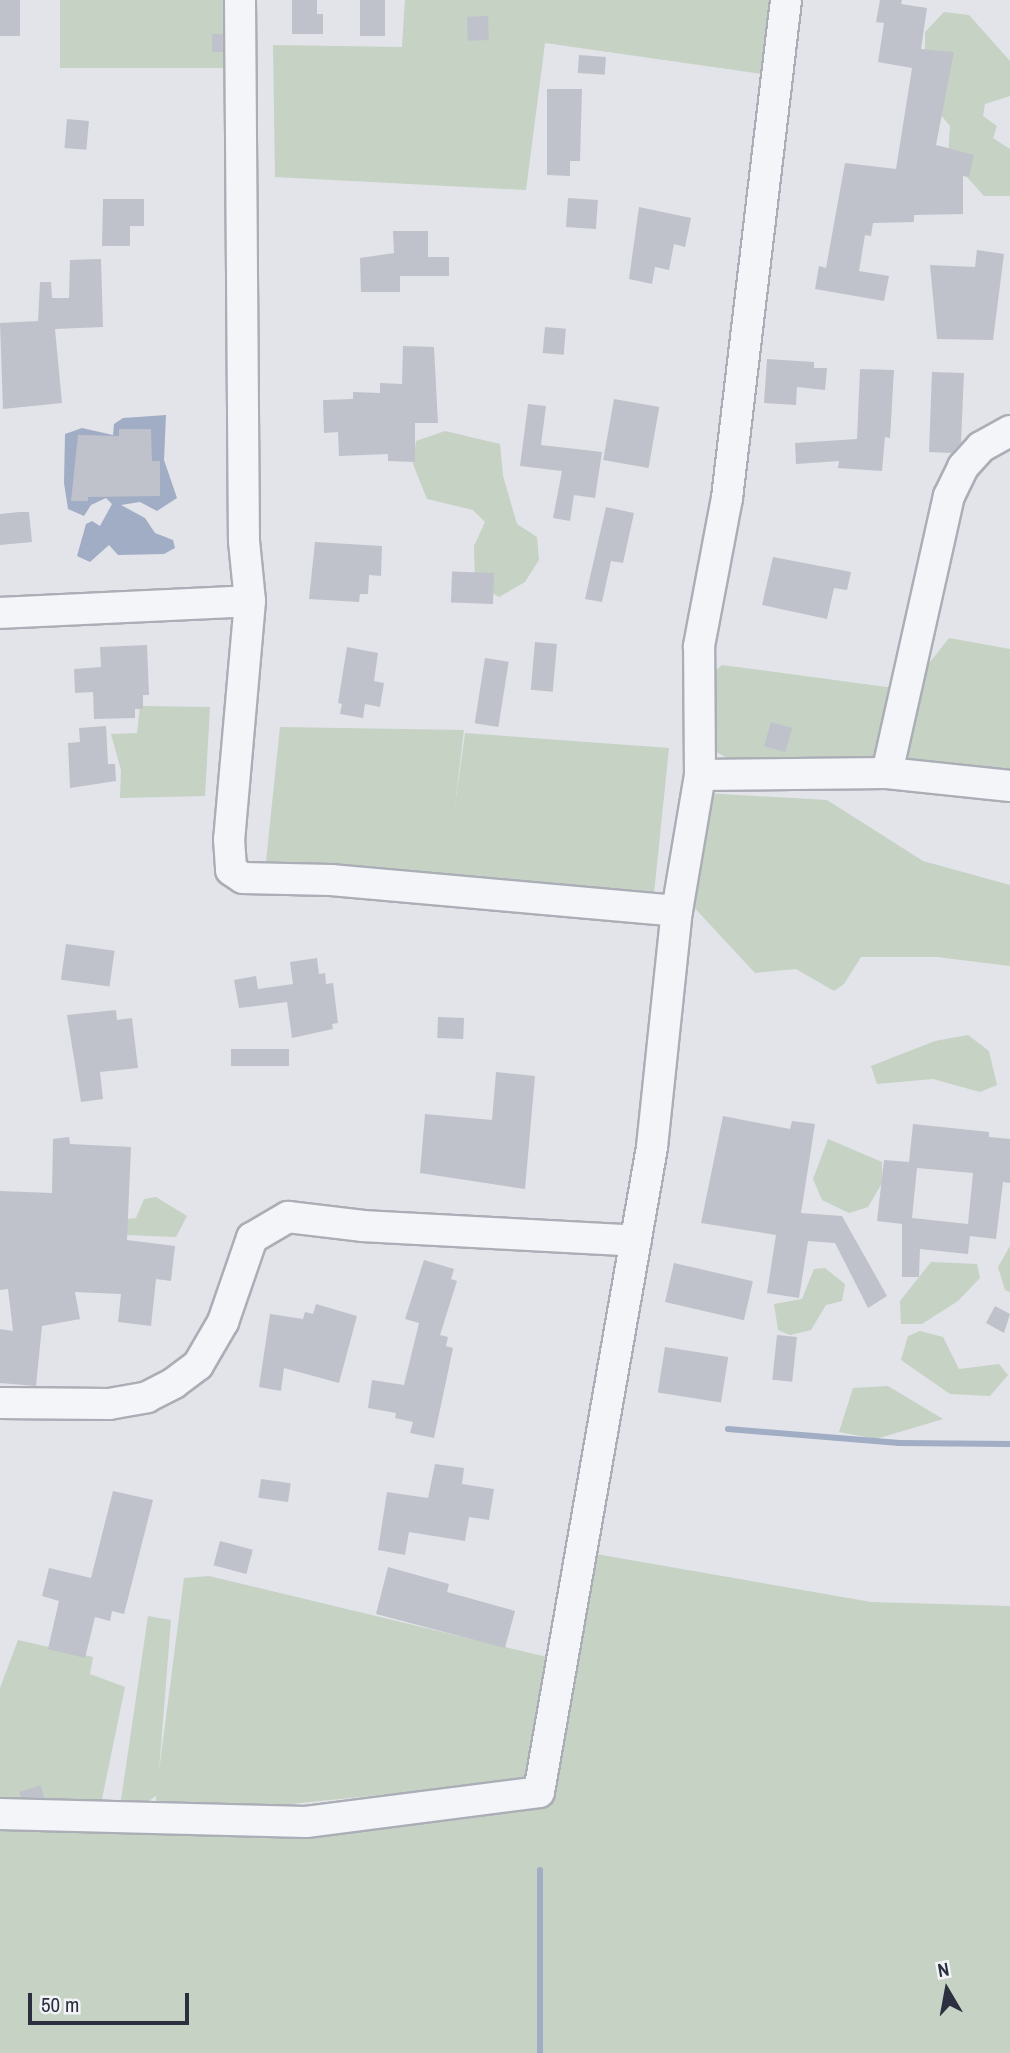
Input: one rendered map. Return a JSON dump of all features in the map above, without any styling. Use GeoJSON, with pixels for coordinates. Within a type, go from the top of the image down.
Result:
{"type":"FeatureCollection","features":[{"type":"Feature","properties":{"kind":"street"},"geometry":{"type":"LineString","coordinates":[[240,0],[244,541],[250,601],[229,839],[232,870],[243,878],[331,880],[677,911]]}},
{"type":"Feature","properties":{"kind":"street"},"geometry":{"type":"LineString","coordinates":[[0,1814],[306,1822],[539,1792],[636,1241],[661,1076],[677,911],[700,775],[699,646],[727,498],[786,0]]}},
{"type":"Feature","properties":{"kind":"street"},"geometry":{"type":"LineString","coordinates":[[887,773],[948,496],[963,467],[981,447],[1010,431]]}},
{"type":"Feature","properties":{"kind":"street"},"geometry":{"type":"LineString","coordinates":[[0,613],[250,601]]}},
{"type":"Feature","properties":{"kind":"street"},"geometry":{"type":"LineString","coordinates":[[700,775],[887,773],[1010,786]]}},
{"type":"Feature","properties":{"kind":"street"},"geometry":{"type":"LineString","coordinates":[[0,1403],[109,1404],[147,1397],[174,1383],[198,1365],[223,1322],[252,1238],[288,1217],[363,1226],[636,1241]]}},
{"type":"Feature","properties":{"kind":"green space"},"geometry":{"type":"Polygon","coordinates":[[[60,0],[229,0],[229,68],[60,68],[60,0]]]}},
{"type":"Feature","properties":{"kind":"green space"},"geometry":{"type":"Polygon","coordinates":[[[405,0],[788,0],[777,76],[545,43],[526,190],[275,177],[273,45],[402,47],[405,0]]]}},
{"type":"Feature","properties":{"kind":"green space"},"geometry":{"type":"Polygon","coordinates":[[[944,12],[969,15],[1010,61],[1010,96],[985,104],[983,116],[997,126],[993,138],[1010,149],[1010,196],[984,196],[948,156],[950,126],[935,108],[925,73],[925,32],[944,12]]]}},
{"type":"Feature","properties":{"kind":"green space"},"geometry":{"type":"Polygon","coordinates":[[[445,431],[500,444],[503,476],[517,524],[537,537],[539,560],[525,582],[499,597],[475,583],[474,546],[485,522],[473,510],[427,499],[413,464],[416,441],[445,431]]]}},
{"type":"Feature","properties":{"kind":"green space"},"geometry":{"type":"Polygon","coordinates":[[[949,638],[1010,649],[1010,778],[742,766],[707,747],[714,672],[722,665],[894,688],[920,675],[949,638]]]}},
{"type":"Feature","properties":{"kind":"green space"},"geometry":{"type":"Polygon","coordinates":[[[140,706],[210,707],[205,796],[120,798],[121,770],[111,734],[137,733],[140,706]]]}},
{"type":"Feature","properties":{"kind":"green space"},"geometry":{"type":"Polygon","coordinates":[[[280,727],[464,730],[454,813],[465,733],[669,748],[653,903],[265,871],[280,727]]]}},
{"type":"Feature","properties":{"kind":"green space"},"geometry":{"type":"Polygon","coordinates":[[[704,793],[827,800],[923,861],[1010,885],[1010,966],[937,957],[861,957],[844,984],[834,991],[796,969],[755,973],[689,902],[704,793]]]}},
{"type":"Feature","properties":{"kind":"green space"},"geometry":{"type":"Polygon","coordinates":[[[968,1035],[989,1051],[997,1085],[980,1092],[933,1079],[877,1084],[871,1066],[935,1041],[968,1035]]]}},
{"type":"Feature","properties":{"kind":"green space"},"geometry":{"type":"Polygon","coordinates":[[[828,1139],[882,1162],[882,1183],[868,1207],[849,1213],[822,1200],[813,1179],[828,1139]]]}},
{"type":"Feature","properties":{"kind":"green space"},"geometry":{"type":"Polygon","coordinates":[[[156,1197],[187,1216],[176,1237],[75,1233],[70,1224],[136,1218],[144,1199],[156,1197]]]}},
{"type":"Feature","properties":{"kind":"green space"},"geometry":{"type":"Polygon","coordinates":[[[1010,1246],[1010,1292],[1005,1290],[998,1267],[1010,1246]]]}},
{"type":"Feature","properties":{"kind":"green space"},"geometry":{"type":"Polygon","coordinates":[[[931,1262],[977,1264],[980,1278],[958,1301],[922,1324],[901,1324],[900,1301],[931,1262]]]}},
{"type":"Feature","properties":{"kind":"green space"},"geometry":{"type":"Polygon","coordinates":[[[825,1268],[845,1284],[842,1301],[826,1305],[811,1330],[790,1335],[778,1330],[774,1304],[802,1299],[814,1269],[825,1268]]]}},
{"type":"Feature","properties":{"kind":"green space"},"geometry":{"type":"Polygon","coordinates":[[[920,1331],[943,1337],[959,1369],[999,1364],[1008,1375],[990,1396],[950,1394],[901,1360],[908,1336],[920,1331]]]}},
{"type":"Feature","properties":{"kind":"green space"},"geometry":{"type":"Polygon","coordinates":[[[888,1386],[943,1419],[876,1439],[839,1432],[853,1388],[888,1386]]]}},
{"type":"Feature","properties":{"kind":"green space"},"geometry":{"type":"Polygon","coordinates":[[[596,1554],[871,1602],[1010,1606],[1010,2053],[0,2053],[0,1827],[550,1798],[596,1554]]]}},
{"type":"Feature","properties":{"kind":"green space"},"geometry":{"type":"Polygon","coordinates":[[[209,1576],[547,1657],[530,1775],[527,1780],[202,1813],[157,1811],[156,1796],[136,1809],[135,1800],[121,1800],[148,1616],[171,1620],[159,1771],[184,1578],[209,1576]]]}},
{"type":"Feature","properties":{"kind":"green space"},"geometry":{"type":"Polygon","coordinates":[[[18,1640],[93,1657],[90,1674],[125,1687],[102,1799],[105,1808],[0,1810],[0,1688],[18,1640]]]}},
{"type":"Feature","properties":{"kind":"water"},"geometry":{"type":"Polygon","coordinates":[[[166,415],[164,460],[177,498],[157,511],[140,502],[121,505],[145,518],[155,533],[173,540],[175,548],[164,554],[118,555],[109,545],[90,562],[77,556],[86,524],[92,521],[100,526],[112,504],[106,498],[91,505],[84,516],[68,509],[64,483],[65,434],[82,428],[113,435],[114,424],[123,418],[166,415]]]}},
{"type":"Feature","properties":{"kind":"building"},"geometry":{"type":"Polygon","coordinates":[[[0,0],[20,0],[20,36],[0,36],[0,0]]]}},
{"type":"Feature","properties":{"kind":"building"},"geometry":{"type":"Polygon","coordinates":[[[292,0],[317,0],[317,14],[323,14],[323,34],[292,34],[292,0]]]}},
{"type":"Feature","properties":{"kind":"building"},"geometry":{"type":"Polygon","coordinates":[[[360,0],[385,0],[385,36],[360,36],[360,0]]]}},
{"type":"Feature","properties":{"kind":"building"},"geometry":{"type":"Polygon","coordinates":[[[880,0],[902,0],[901,4],[927,8],[921,49],[954,52],[936,145],[974,155],[969,177],[963,176],[963,214],[914,215],[914,222],[873,223],[871,236],[865,235],[859,271],[889,276],[884,301],[815,289],[819,266],[826,268],[845,163],[896,169],[912,68],[878,62],[884,23],[876,22],[880,0]]]}},
{"type":"Feature","properties":{"kind":"building"},"geometry":{"type":"Polygon","coordinates":[[[488,16],[489,40],[468,41],[467,17],[488,16]]]}},
{"type":"Feature","properties":{"kind":"building"},"geometry":{"type":"Polygon","coordinates":[[[212,34],[223,34],[223,52],[212,52],[212,34]]]}},
{"type":"Feature","properties":{"kind":"building"},"geometry":{"type":"Polygon","coordinates":[[[579,55],[606,57],[605,75],[578,73],[579,55]]]}},
{"type":"Feature","properties":{"kind":"building"},"geometry":{"type":"Polygon","coordinates":[[[547,89],[582,89],[580,161],[570,161],[570,176],[547,175],[547,89]]]}},
{"type":"Feature","properties":{"kind":"building"},"geometry":{"type":"Polygon","coordinates":[[[67,119],[89,121],[86,150],[64,148],[67,119]]]}},
{"type":"Feature","properties":{"kind":"building"},"geometry":{"type":"Polygon","coordinates":[[[568,198],[598,200],[596,229],[566,227],[568,198]]]}},
{"type":"Feature","properties":{"kind":"building"},"geometry":{"type":"Polygon","coordinates":[[[103,199],[144,199],[144,226],[130,226],[130,246],[102,246],[103,199]]]}},
{"type":"Feature","properties":{"kind":"building"},"geometry":{"type":"Polygon","coordinates":[[[639,207],[691,218],[685,247],[674,244],[669,270],[655,267],[652,284],[629,279],[639,207]]]}},
{"type":"Feature","properties":{"kind":"building"},"geometry":{"type":"Polygon","coordinates":[[[393,231],[428,231],[428,257],[449,257],[449,276],[400,276],[400,292],[361,292],[360,258],[394,253],[393,231]]]}},
{"type":"Feature","properties":{"kind":"building"},"geometry":{"type":"Polygon","coordinates":[[[977,250],[1004,254],[993,340],[937,339],[930,265],[975,267],[977,250]]]}},
{"type":"Feature","properties":{"kind":"building"},"geometry":{"type":"Polygon","coordinates":[[[101,259],[103,327],[55,329],[62,403],[3,409],[0,323],[38,321],[40,282],[51,282],[52,298],[69,298],[70,260],[101,259]]]}},
{"type":"Feature","properties":{"kind":"building"},"geometry":{"type":"Polygon","coordinates":[[[545,327],[566,329],[564,355],[543,353],[545,327]]]}},
{"type":"Feature","properties":{"kind":"building"},"geometry":{"type":"Polygon","coordinates":[[[403,346],[434,347],[438,423],[415,423],[415,462],[388,461],[388,454],[339,456],[338,432],[324,433],[323,400],[353,399],[353,392],[380,393],[380,383],[402,384],[403,346]]]}},
{"type":"Feature","properties":{"kind":"building"},"geometry":{"type":"Polygon","coordinates":[[[767,359],[814,362],[814,368],[827,368],[825,390],[797,387],[796,405],[764,403],[767,359]]]}},
{"type":"Feature","properties":{"kind":"building"},"geometry":{"type":"Polygon","coordinates":[[[860,369],[894,370],[890,438],[885,437],[882,471],[838,468],[839,461],[796,464],[795,443],[857,439],[860,369]]]}},
{"type":"Feature","properties":{"kind":"building"},"geometry":{"type":"Polygon","coordinates":[[[932,372],[964,373],[961,443],[952,453],[929,452],[932,372]]]}},
{"type":"Feature","properties":{"kind":"building"},"geometry":{"type":"Polygon","coordinates":[[[614,399],[659,407],[649,468],[603,460],[614,399]]]}},
{"type":"Feature","properties":{"kind":"building"},"geometry":{"type":"Polygon","coordinates":[[[528,404],[546,406],[541,445],[602,452],[595,498],[574,495],[570,521],[553,518],[562,471],[520,466],[528,404]]]}},
{"type":"Feature","properties":{"kind":"building"},"geometry":{"type":"Polygon","coordinates":[[[119,429],[151,429],[152,461],[160,461],[160,496],[88,497],[88,501],[71,501],[78,435],[119,436],[119,429]]]}},
{"type":"Feature","properties":{"kind":"building"},"geometry":{"type":"Polygon","coordinates":[[[606,507],[634,513],[623,563],[611,561],[602,602],[585,599],[606,507]]]}},
{"type":"Feature","properties":{"kind":"building"},"geometry":{"type":"Polygon","coordinates":[[[29,512],[32,542],[0,545],[0,514],[29,512]]]}},
{"type":"Feature","properties":{"kind":"building"},"geometry":{"type":"Polygon","coordinates":[[[315,542],[382,546],[381,576],[369,575],[368,594],[360,594],[359,602],[309,599],[315,542]]]}},
{"type":"Feature","properties":{"kind":"building"},"geometry":{"type":"Polygon","coordinates":[[[773,557],[851,572],[847,590],[834,588],[827,619],[762,605],[773,557]]]}},
{"type":"Feature","properties":{"kind":"building"},"geometry":{"type":"Polygon","coordinates":[[[452,572],[494,573],[493,604],[451,603],[452,572]]]}},
{"type":"Feature","properties":{"kind":"building"},"geometry":{"type":"Polygon","coordinates":[[[535,642],[557,644],[553,692],[531,690],[535,642]]]}},
{"type":"Feature","properties":{"kind":"building"},"geometry":{"type":"Polygon","coordinates":[[[147,645],[149,695],[143,695],[143,709],[135,709],[135,718],[94,719],[93,692],[75,693],[74,669],[101,667],[100,647],[147,645]]]}},
{"type":"Feature","properties":{"kind":"building"},"geometry":{"type":"Polygon","coordinates":[[[347,647],[378,653],[374,681],[384,683],[380,707],[365,704],[363,718],[340,714],[342,704],[338,703],[347,647]]]}},
{"type":"Feature","properties":{"kind":"building"},"geometry":{"type":"Polygon","coordinates":[[[485,658],[509,662],[498,727],[475,723],[485,658]]]}},
{"type":"Feature","properties":{"kind":"building"},"geometry":{"type":"Polygon","coordinates":[[[771,722],[792,728],[785,752],[764,746],[771,722]]]}},
{"type":"Feature","properties":{"kind":"building"},"geometry":{"type":"Polygon","coordinates":[[[106,726],[108,764],[115,764],[116,781],[70,788],[68,743],[80,742],[79,728],[106,726]]]}},
{"type":"Feature","properties":{"kind":"building"},"geometry":{"type":"Polygon","coordinates":[[[66,944],[115,951],[110,986],[61,980],[66,944]]]}},
{"type":"Feature","properties":{"kind":"building"},"geometry":{"type":"Polygon","coordinates":[[[317,958],[319,974],[325,973],[326,984],[333,983],[338,1023],[332,1024],[333,1029],[292,1038],[287,1002],[239,1008],[234,980],[256,976],[258,989],[293,984],[290,962],[317,958]]]}},
{"type":"Feature","properties":{"kind":"building"},"geometry":{"type":"Polygon","coordinates":[[[116,1010],[117,1020],[132,1018],[138,1068],[100,1072],[103,1099],[81,1102],[67,1015],[116,1010]]]}},
{"type":"Feature","properties":{"kind":"building"},"geometry":{"type":"Polygon","coordinates":[[[438,1017],[464,1018],[463,1039],[437,1038],[438,1017]]]}},
{"type":"Feature","properties":{"kind":"building"},"geometry":{"type":"Polygon","coordinates":[[[231,1049],[289,1049],[289,1066],[231,1066],[231,1049]]]}},
{"type":"Feature","properties":{"kind":"building"},"geometry":{"type":"Polygon","coordinates":[[[496,1072],[535,1076],[525,1189],[420,1173],[425,1114],[492,1120],[496,1072]]]}},
{"type":"Feature","properties":{"kind":"building"},"geometry":{"type":"Polygon","coordinates":[[[723,1116],[790,1129],[792,1121],[815,1124],[801,1213],[842,1216],[887,1296],[868,1308],[835,1243],[808,1241],[799,1298],[767,1293],[776,1235],[701,1223],[723,1116]]]}},
{"type":"Feature","properties":{"kind":"building"},"geometry":{"type":"Polygon","coordinates":[[[913,1124],[989,1132],[989,1137],[1010,1139],[1010,1183],[1003,1182],[996,1239],[970,1236],[968,1254],[920,1249],[919,1277],[902,1277],[902,1224],[877,1221],[884,1160],[909,1162],[913,1124]],[[917,1168],[912,1218],[968,1224],[973,1173],[917,1168]]]}},
{"type":"Feature","properties":{"kind":"building"},"geometry":{"type":"Polygon","coordinates":[[[69,1137],[70,1144],[131,1147],[127,1240],[175,1246],[171,1281],[156,1279],[151,1326],[118,1322],[121,1294],[75,1292],[80,1319],[42,1326],[36,1386],[0,1383],[0,1329],[13,1331],[8,1289],[0,1290],[0,1191],[52,1193],[53,1139],[69,1137]]]}},
{"type":"Feature","properties":{"kind":"building"},"geometry":{"type":"Polygon","coordinates":[[[424,1260],[454,1269],[451,1279],[457,1281],[440,1335],[448,1337],[446,1346],[453,1348],[434,1438],[410,1433],[413,1422],[395,1418],[396,1413],[368,1408],[372,1380],[404,1385],[419,1323],[405,1319],[424,1260]]]}},
{"type":"Feature","properties":{"kind":"building"},"geometry":{"type":"Polygon","coordinates":[[[674,1263],[753,1281],[744,1320],[665,1302],[674,1263]]]}},
{"type":"Feature","properties":{"kind":"building"},"geometry":{"type":"Polygon","coordinates":[[[316,1304],[357,1316],[339,1383],[284,1368],[281,1391],[259,1387],[270,1314],[303,1319],[305,1312],[313,1314],[316,1304]]]}},
{"type":"Feature","properties":{"kind":"building"},"geometry":{"type":"Polygon","coordinates":[[[995,1306],[1010,1314],[1004,1333],[986,1323],[995,1306]]]}},
{"type":"Feature","properties":{"kind":"building"},"geometry":{"type":"Polygon","coordinates":[[[777,1335],[797,1337],[792,1382],[772,1380],[777,1335]]]}},
{"type":"Feature","properties":{"kind":"building"},"geometry":{"type":"Polygon","coordinates":[[[665,1347],[728,1357],[721,1402],[658,1392],[665,1347]]]}},
{"type":"Feature","properties":{"kind":"building"},"geometry":{"type":"Polygon","coordinates":[[[435,1464],[464,1468],[462,1484],[494,1489],[489,1520],[469,1517],[465,1541],[409,1532],[405,1555],[378,1550],[387,1492],[428,1498],[435,1464]]]}},
{"type":"Feature","properties":{"kind":"building"},"geometry":{"type":"Polygon","coordinates":[[[261,1479],[291,1483],[288,1502],[258,1498],[261,1479]]]}},
{"type":"Feature","properties":{"kind":"building"},"geometry":{"type":"Polygon","coordinates":[[[113,1491],[153,1500],[124,1614],[112,1611],[110,1621],[95,1617],[85,1658],[48,1649],[59,1601],[42,1596],[49,1568],[91,1578],[113,1491]]]}},
{"type":"Feature","properties":{"kind":"building"},"geometry":{"type":"Polygon","coordinates":[[[220,1541],[253,1550],[246,1574],[214,1565],[220,1541]]]}},
{"type":"Feature","properties":{"kind":"building"},"geometry":{"type":"Polygon","coordinates":[[[388,1567],[449,1584],[447,1592],[515,1611],[505,1648],[376,1614],[388,1567]]]}},
{"type":"Feature","properties":{"kind":"building"},"geometry":{"type":"Polygon","coordinates":[[[41,1785],[44,1798],[21,1797],[19,1792],[41,1785]]]}},
{"type":"Feature","properties":{"kind":"waterway"},"geometry":{"type":"LineString","coordinates":[[728,1429],[899,1443],[1010,1444]]}},
{"type":"Feature","properties":{"kind":"waterway"},"geometry":{"type":"LineString","coordinates":[[540,1870],[540,2053]]}}]}
